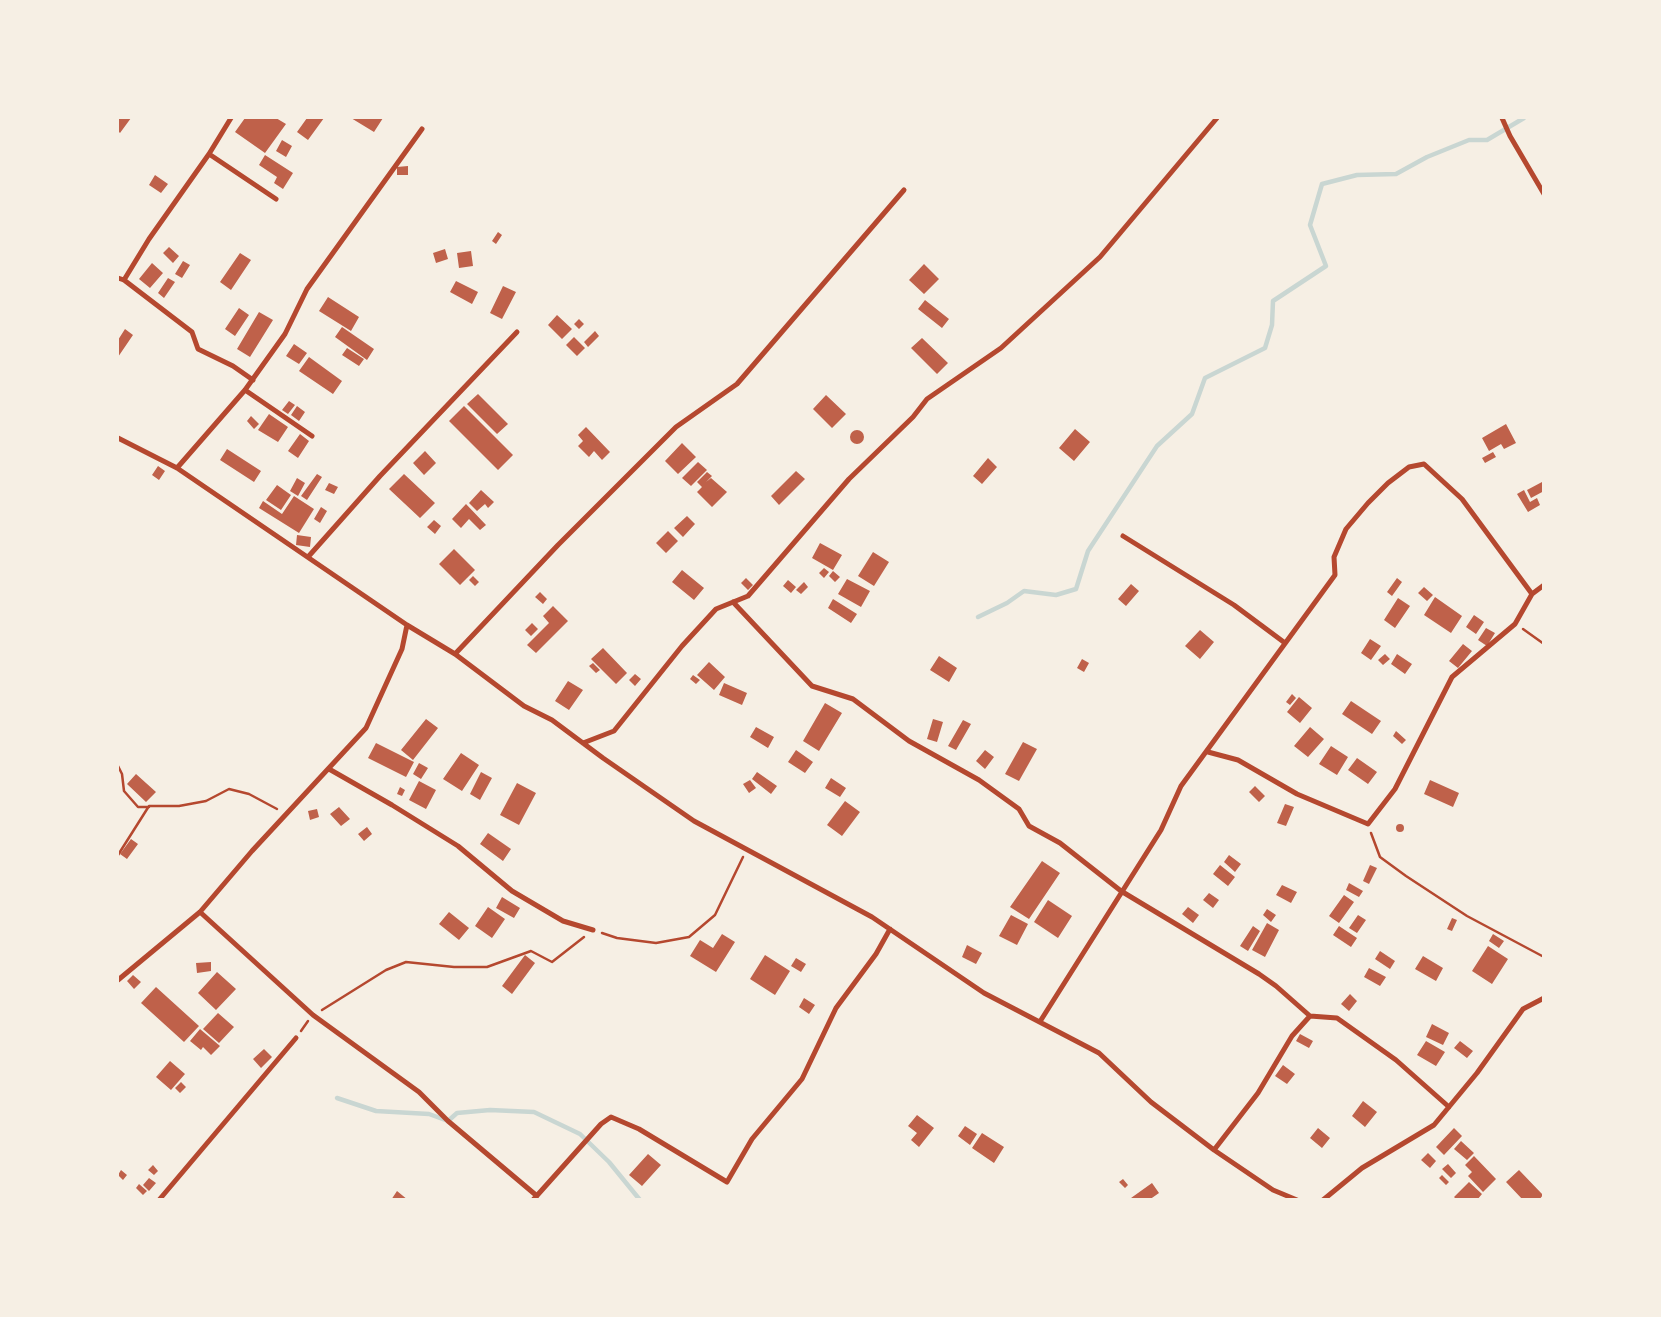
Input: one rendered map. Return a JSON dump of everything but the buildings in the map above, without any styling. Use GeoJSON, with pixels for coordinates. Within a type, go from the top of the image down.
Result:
{"type":"FeatureCollection","features":[{"type":"Feature","properties":{"kind":"street"},"geometry":{"type":"LineString","coordinates":[[231,118],[209,154],[120,279],[192,332],[198,349],[233,366],[253,380]]}},
{"type":"Feature","properties":{"kind":"street"},"geometry":{"type":"LineString","coordinates":[[583,743],[614,731],[682,646],[716,610],[748,596],[849,479],[913,417],[928,399],[1001,348],[1100,257],[1217,118]]}},
{"type":"Feature","properties":{"kind":"street"},"geometry":{"type":"LineString","coordinates":[[1502,118],[1510,136],[1544,194]]}},
{"type":"Feature","properties":{"kind":"street"},"geometry":{"type":"LineString","coordinates":[[177,468],[253,380],[285,334],[311,282],[422,129]]}},
{"type":"Feature","properties":{"kind":"street"},"geometry":{"type":"LineString","coordinates":[[209,154],[276,199]]}},
{"type":"Feature","properties":{"kind":"street"},"geometry":{"type":"LineString","coordinates":[[455,654],[558,545],[676,427],[737,384],[904,190]]}},
{"type":"Feature","properties":{"kind":"street"},"geometry":{"type":"LineString","coordinates":[[308,557],[380,476],[517,332]]}},
{"type":"Feature","properties":{"kind":"street"},"geometry":{"type":"LineString","coordinates":[[245,390],[312,436]]}},
{"type":"Feature","properties":{"kind":"street"},"geometry":{"type":"LineString","coordinates":[[118,438],[177,468],[407,624],[455,654],[524,706],[552,720],[694,821],[872,916],[984,992],[1041,1020],[1099,1053],[1152,1102],[1214,1150],[1273,1190],[1297,1200]]}},
{"type":"Feature","properties":{"kind":"street"},"geometry":{"type":"LineString","coordinates":[[1041,1020],[1161,830],[1181,786],[1208,752],[1335,575],[1334,557],[1346,529],[1388,483],[1409,467],[1424,464],[1462,500],[1532,594]]}},
{"type":"Feature","properties":{"kind":"street"},"geometry":{"type":"LineString","coordinates":[[1123,536],[1234,605],[1285,643]]}},
{"type":"Feature","properties":{"kind":"street"},"geometry":{"type":"LineString","coordinates":[[1208,752],[1238,760],[1297,794],[1368,824],[1395,789],[1452,677],[1516,624],[1532,594],[1544,585]]}},
{"type":"Feature","properties":{"kind":"street"},"geometry":{"type":"LineString","coordinates":[[733,602],[812,686],[853,699],[887,727],[932,755],[979,780],[1018,809],[1029,826],[1060,843],[1121,891],[1259,974],[1276,986],[1310,1016],[1337,1018],[1396,1060],[1449,1107]]}},
{"type":"Feature","properties":{"kind":"street"},"geometry":{"type":"LineString","coordinates":[[118,980],[200,912],[366,728],[402,649],[407,624]]}},
{"type":"Feature","properties":{"kind":"street"},"geometry":{"type":"LineString","coordinates":[[329,770],[392,805],[458,846],[512,891],[563,921],[593,930]]}},
{"type":"Feature","properties":{"kind":"street"},"geometry":{"type":"LineString","coordinates":[[200,912],[313,1016],[419,1092],[448,1121],[535,1198],[601,1124],[611,1117],[639,1130],[726,1182],[752,1139],[802,1079],[836,1008],[876,954],[890,929]]}},
{"type":"Feature","properties":{"kind":"street"},"geometry":{"type":"LineString","coordinates":[[1323,1200],[1362,1168],[1434,1124],[1477,1073],[1523,1009],[1544,998]]}},
{"type":"Feature","properties":{"kind":"street"},"geometry":{"type":"LineString","coordinates":[[1214,1150],[1258,1093],[1292,1036],[1310,1016]]}},
{"type":"Feature","properties":{"kind":"street"},"geometry":{"type":"LineString","coordinates":[[159,1200],[296,1038]]}},
{"type":"Feature","properties":{"kind":"path"},"geometry":{"type":"LineString","coordinates":[[1516,624],[1544,644]]}},
{"type":"Feature","properties":{"kind":"path"},"geometry":{"type":"LineString","coordinates":[[118,766],[122,774],[124,791],[138,807],[179,806],[206,801],[229,789],[249,794],[275,809],[288,813]]}},
{"type":"Feature","properties":{"kind":"path"},"geometry":{"type":"LineString","coordinates":[[118,855],[149,806]]}},
{"type":"Feature","properties":{"kind":"path"},"geometry":{"type":"LineString","coordinates":[[1368,824],[1380,857],[1467,916],[1544,956]]}},
{"type":"Feature","properties":{"kind":"path"},"geometry":{"type":"LineString","coordinates":[[296,1038],[313,1016],[386,970],[406,962],[454,967],[487,967],[531,951],[552,962],[593,930],[618,938],[656,943],[690,937],[715,915],[746,849]]}},
{"type":"Feature","properties":{"kind":"waterway"},"geometry":{"type":"LineString","coordinates":[[978,617],[1007,603],[1024,591],[1056,595],[1076,589],[1088,551],[1157,446],[1192,414],[1205,378],[1265,348],[1272,325],[1273,301],[1326,266],[1310,225],[1322,184],[1357,175],[1396,174],[1427,157],[1469,140],[1487,140],[1524,118]]}},
{"type":"Feature","properties":{"kind":"waterway"},"geometry":{"type":"LineString","coordinates":[[337,1098],[376,1111],[429,1114],[448,1121],[457,1113],[490,1110],[534,1112],[580,1134],[609,1162],[640,1200]]}}]}
